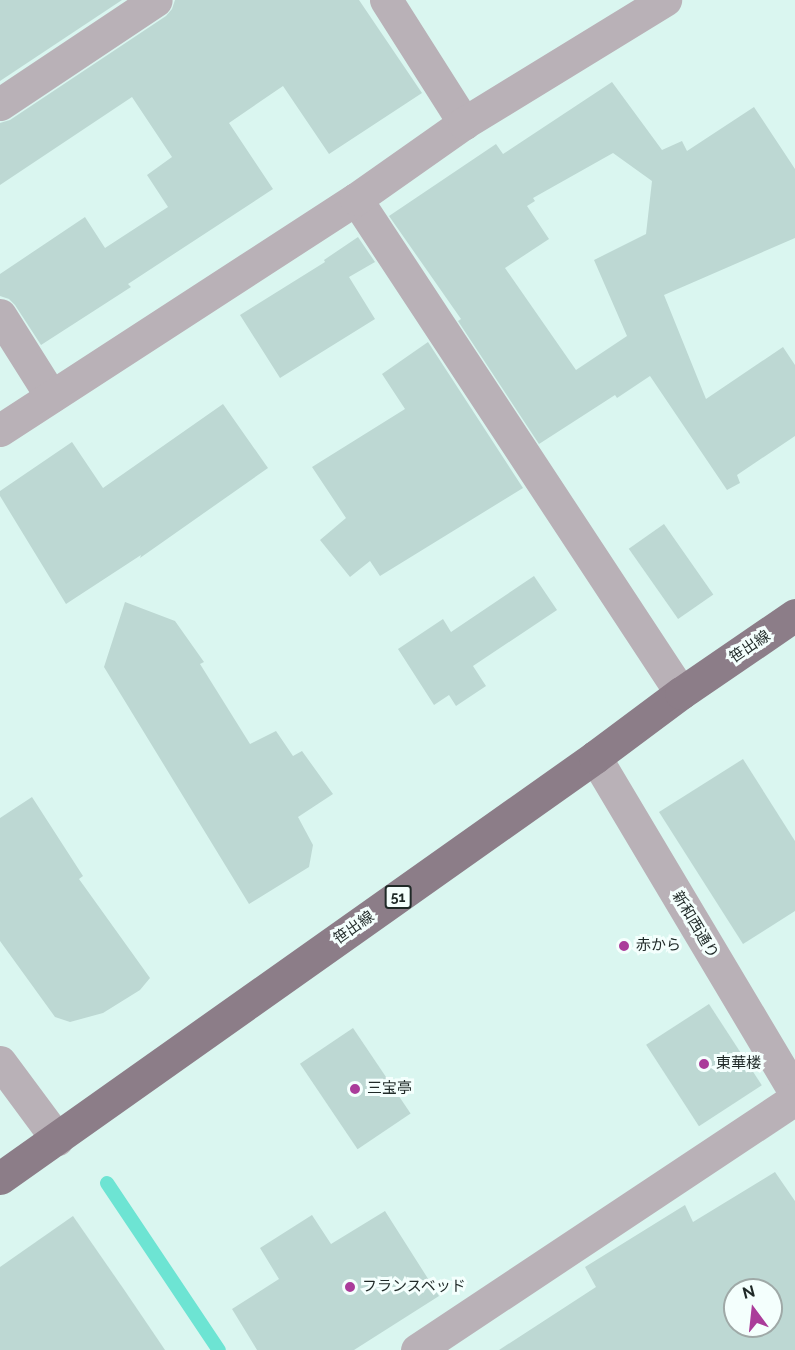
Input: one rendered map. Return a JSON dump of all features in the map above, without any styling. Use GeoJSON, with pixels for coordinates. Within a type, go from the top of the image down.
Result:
{"type":"FeatureCollection","features":[{"type":"Feature","properties":{"kind":"main road","name":"笹出線"},"geometry":{"type":"LineString","coordinates":[[0,1178],[596,757],[681,693],[795,615]]}},
{"type":"Feature","properties":{"kind":"street"},"geometry":{"type":"LineString","coordinates":[[0,104],[156,0]]}},
{"type":"Feature","properties":{"kind":"street"},"geometry":{"type":"LineString","coordinates":[[386,0],[465,123]]}},
{"type":"Feature","properties":{"kind":"street"},"geometry":{"type":"LineString","coordinates":[[0,430],[356,199],[465,123],[665,0]]}},
{"type":"Feature","properties":{"kind":"street"},"geometry":{"type":"LineString","coordinates":[[356,199],[681,693]]}},
{"type":"Feature","properties":{"kind":"street"},"geometry":{"type":"LineString","coordinates":[[0,315],[51,396]]}},
{"type":"Feature","properties":{"kind":"street","name":"新和西通り"},"geometry":{"type":"LineString","coordinates":[[596,757],[795,1094]]}},
{"type":"Feature","properties":{"kind":"street"},"geometry":{"type":"LineString","coordinates":[[0,1062],[57,1139]]}},
{"type":"Feature","properties":{"kind":"street"},"geometry":{"type":"LineString","coordinates":[[417,1350],[795,1099]]}},
{"type":"Feature","properties":{"kind":"building"},"geometry":{"type":"Polygon","coordinates":[[[0,0],[122,0],[0,81],[0,0]]]}},
{"type":"Feature","properties":{"kind":"building"},"geometry":{"type":"Polygon","coordinates":[[[175,0],[359,0],[422,93],[329,154],[283,86],[229,123],[273,189],[128,284],[131,287],[41,345],[15,305],[9,299],[0,296],[0,274],[85,217],[105,248],[168,207],[147,175],[172,157],[132,97],[0,185],[0,123],[10,120],[166,16],[175,0]]]}},
{"type":"Feature","properties":{"kind":"building"},"geometry":{"type":"Polygon","coordinates":[[[612,82],[662,150],[682,141],[687,151],[754,107],[795,169],[795,238],[664,295],[706,399],[783,347],[795,365],[795,436],[737,475],[740,483],[727,490],[650,376],[617,398],[615,395],[539,444],[458,321],[461,319],[389,216],[496,144],[503,154],[612,82]],[[613,153],[533,198],[535,201],[527,206],[549,239],[505,268],[576,370],[627,336],[594,260],[646,234],[652,181],[613,153]]]}},
{"type":"Feature","properties":{"kind":"building"},"geometry":{"type":"Polygon","coordinates":[[[358,237],[375,262],[349,277],[375,319],[280,378],[240,315],[325,262],[324,260],[358,237]]]}},
{"type":"Feature","properties":{"kind":"building"},"geometry":{"type":"Polygon","coordinates":[[[428,342],[523,488],[380,576],[370,561],[350,577],[320,540],[346,518],[312,467],[405,409],[382,374],[428,342]]]}},
{"type":"Feature","properties":{"kind":"building"},"geometry":{"type":"Polygon","coordinates":[[[223,404],[268,468],[140,558],[141,555],[66,604],[0,496],[0,491],[72,442],[103,488],[223,404]]]}},
{"type":"Feature","properties":{"kind":"building"},"geometry":{"type":"Polygon","coordinates":[[[664,524],[713,594],[678,619],[629,549],[664,524]]]}},
{"type":"Feature","properties":{"kind":"building"},"geometry":{"type":"Polygon","coordinates":[[[534,576],[557,610],[473,666],[486,686],[456,706],[449,695],[434,705],[398,649],[443,619],[451,632],[534,576]]]}},
{"type":"Feature","properties":{"kind":"building"},"geometry":{"type":"Polygon","coordinates":[[[125,602],[175,621],[204,662],[200,664],[250,744],[276,731],[293,756],[302,751],[333,794],[298,817],[313,845],[309,867],[249,904],[104,667],[125,602]]]}},
{"type":"Feature","properties":{"kind":"building"},"geometry":{"type":"Polygon","coordinates":[[[743,759],[795,841],[795,911],[743,944],[659,812],[743,759]]]}},
{"type":"Feature","properties":{"kind":"building"},"geometry":{"type":"Polygon","coordinates":[[[32,797],[83,876],[79,879],[150,978],[140,990],[103,1013],[70,1022],[55,1017],[0,941],[0,818],[32,797]]]}},
{"type":"Feature","properties":{"kind":"building","name":"東華楼"},"geometry":{"type":"Polygon","coordinates":[[[709,1004],[762,1085],[699,1126],[646,1045],[709,1004]]]}},
{"type":"Feature","properties":{"kind":"building","name":"三宝亭"},"geometry":{"type":"Polygon","coordinates":[[[353,1028],[411,1113],[358,1149],[300,1064],[353,1028]]]}},
{"type":"Feature","properties":{"kind":"building"},"geometry":{"type":"Polygon","coordinates":[[[775,1172],[795,1201],[795,1350],[499,1350],[596,1287],[585,1267],[685,1205],[693,1222],[775,1172]]]}},
{"type":"Feature","properties":{"kind":"building","name":"フランスベッド"},"geometry":{"type":"Polygon","coordinates":[[[385,1211],[439,1296],[354,1350],[257,1350],[232,1309],[279,1279],[260,1248],[312,1215],[331,1244],[385,1211]]]}},
{"type":"Feature","properties":{"kind":"building"},"geometry":{"type":"Polygon","coordinates":[[[73,1216],[165,1350],[0,1350],[0,1267],[73,1216]]]}},
{"type":"Feature","properties":{"kind":"waterway"},"geometry":{"type":"LineString","coordinates":[[107,1183],[219,1350]]}},
{"type":"Feature","properties":{"kind":"place","name":"赤から"},"geometry":{"type":"Point","coordinates":[624,946]}},
{"type":"Feature","properties":{"kind":"place","name":"東華楼"},"geometry":{"type":"Point","coordinates":[704,1064]}},
{"type":"Feature","properties":{"kind":"place","name":"三宝亭"},"geometry":{"type":"Point","coordinates":[355,1089]}},
{"type":"Feature","properties":{"kind":"place","name":"フランスベッド"},"geometry":{"type":"Point","coordinates":[350,1287]}}]}
